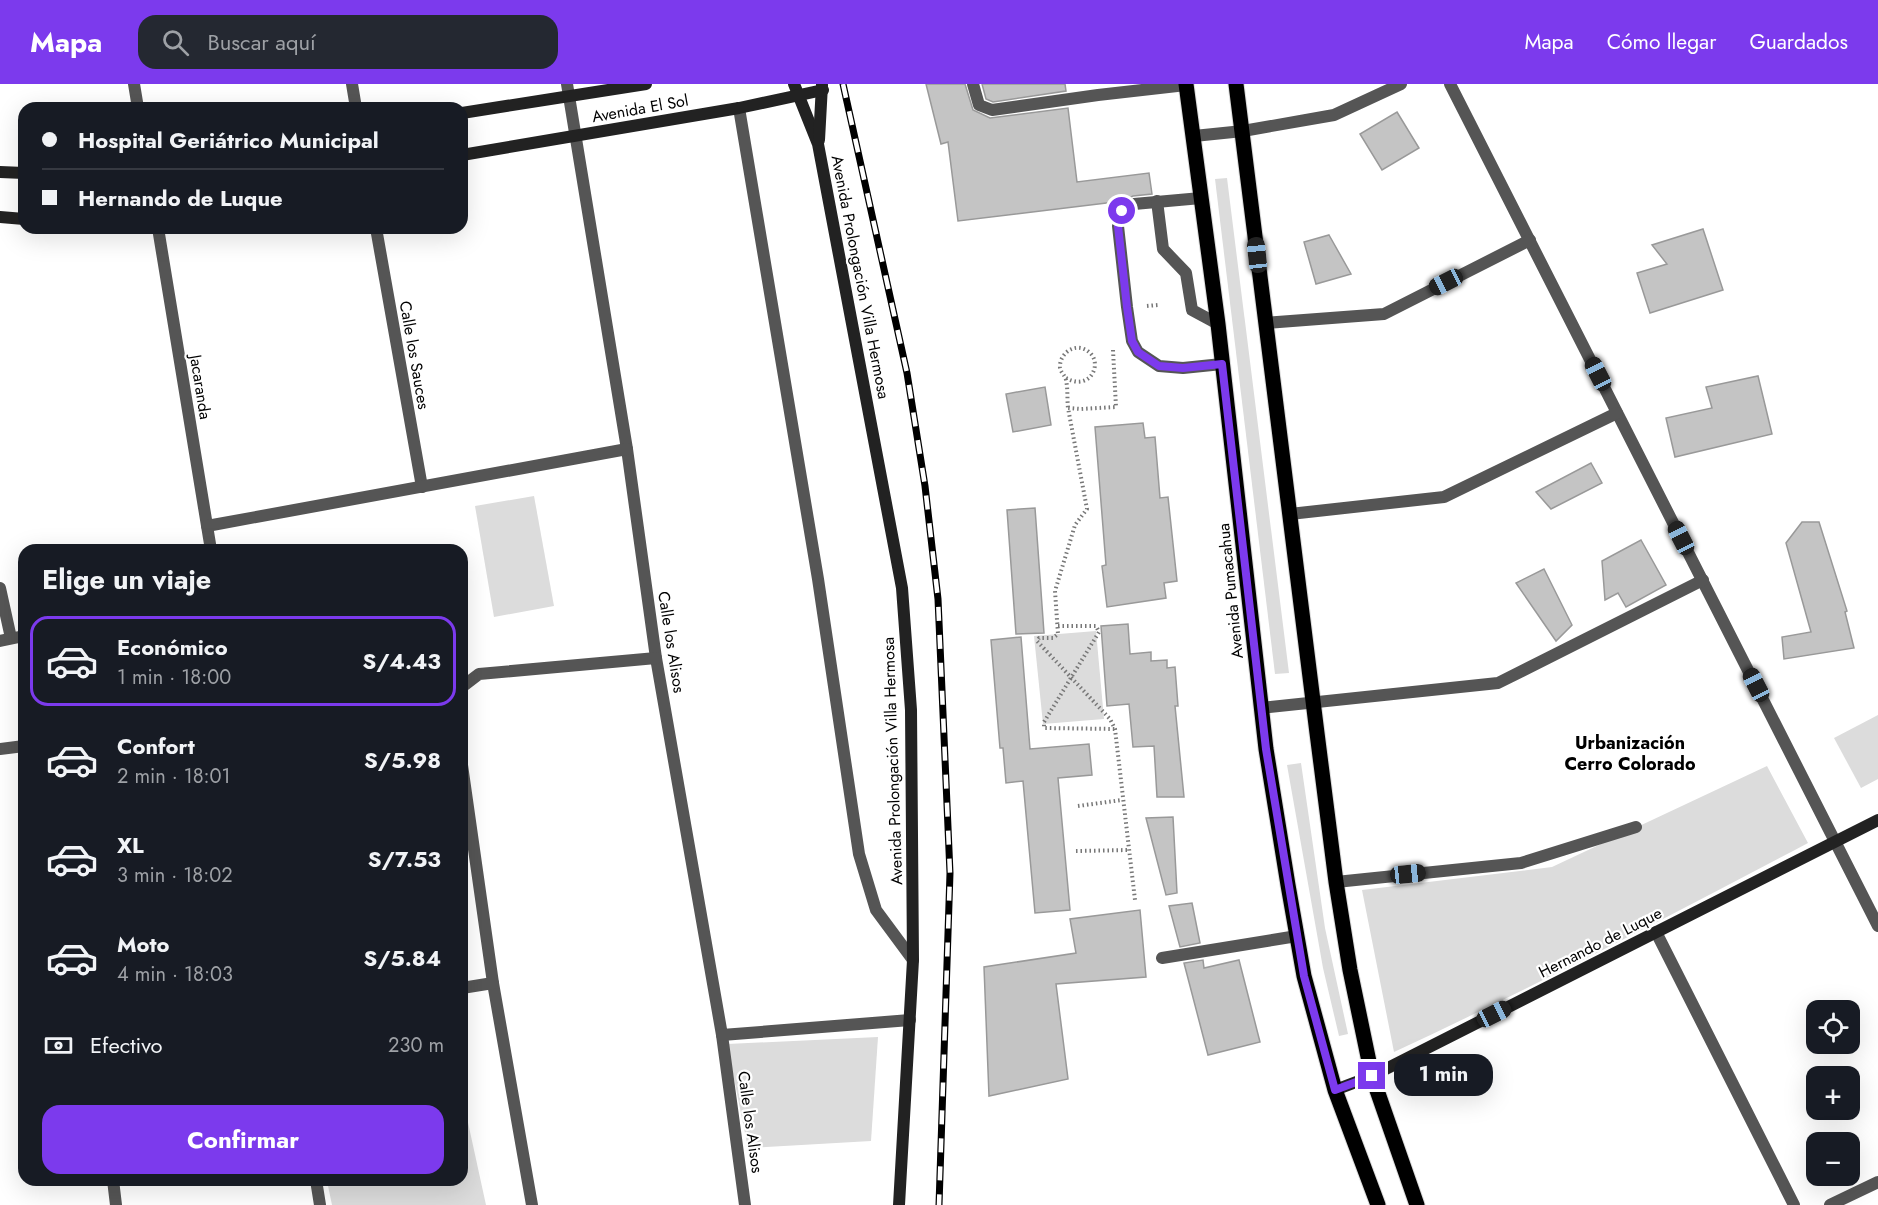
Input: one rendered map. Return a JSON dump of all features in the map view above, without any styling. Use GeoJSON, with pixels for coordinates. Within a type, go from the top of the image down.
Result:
{"type":"FeatureCollection","features":[{"type":"Feature","properties":{"kind":"main road","name":"Avenida Pumacahua"},"geometry":{"type":"LineString","coordinates":[[1186,84],[1218,324],[1266,749],[1297,936],[1304,976],[1335,1090],[1378,1205]]}},
{"type":"Feature","properties":{"kind":"main road"},"geometry":{"type":"LineString","coordinates":[[1236,84],[1264,323],[1336,882],[1350,970],[1372,1076],[1417,1205]]}},
{"type":"Feature","properties":{"kind":"street"},"geometry":{"type":"LineString","coordinates":[[134,84],[137,102]]}},
{"type":"Feature","properties":{"kind":"street"},"geometry":{"type":"LineString","coordinates":[[352,84],[355,102]]}},
{"type":"Feature","properties":{"kind":"street","name":"Calle los Alisos"},"geometry":{"type":"LineString","coordinates":[[567,84],[627,449],[656,658],[722,1035],[745,1205]]}},
{"type":"Feature","properties":{"kind":"street","name":"Avenida El Sol"},"geometry":{"type":"LineString","coordinates":[[468,112],[646,84]]}},
{"type":"Feature","properties":{"kind":"street"},"geometry":{"type":"LineString","coordinates":[[973,84],[979,105],[992,110],[1098,89],[1186,84]]}},
{"type":"Feature","properties":{"kind":"street"},"geometry":{"type":"LineString","coordinates":[[1194,136],[1243,131],[1334,115],[1401,84]]}},
{"type":"Feature","properties":{"kind":"street"},"geometry":{"type":"LineString","coordinates":[[1450,84],[1878,926]]}},
{"type":"Feature","properties":{"kind":"street","name":"Avenida El Sol"},"geometry":{"type":"LineString","coordinates":[[468,154],[739,108],[796,90],[822,87]]}},
{"type":"Feature","properties":{"kind":"street","name":"Avenida Prolongación Villa Hermosa"},"geometry":{"type":"LineString","coordinates":[[818,144],[822,87]]}},
{"type":"Feature","properties":{"kind":"street","name":"Avenida Prolongación Villa Hermosa"},"geometry":{"type":"LineString","coordinates":[[796,90],[818,144],[903,588],[911,710],[913,960],[899,1205]]}},
{"type":"Feature","properties":{"kind":"street"},"geometry":{"type":"LineString","coordinates":[[739,108],[818,579],[859,854],[876,910],[913,960]]}},
{"type":"Feature","properties":{"kind":"street"},"geometry":{"type":"LineString","coordinates":[[0,172],[18,173]]}},
{"type":"Feature","properties":{"kind":"street"},"geometry":{"type":"LineString","coordinates":[[1201,198],[1134,204],[1126,208],[1120,216],[1118,226],[1127,307],[1132,341],[1138,352],[1159,366],[1183,368],[1222,364]]}},
{"type":"Feature","properties":{"kind":"street"},"geometry":{"type":"LineString","coordinates":[[1157,201],[1163,249],[1186,273],[1192,310],[1218,324]]}},
{"type":"Feature","properties":{"kind":"street"},"geometry":{"type":"LineString","coordinates":[[0,217],[18,218]]}},
{"type":"Feature","properties":{"kind":"street","name":"Jacaranda"},"geometry":{"type":"LineString","coordinates":[[159,234],[210,544]]}},
{"type":"Feature","properties":{"kind":"street","name":"Calle los Sauces"},"geometry":{"type":"LineString","coordinates":[[377,234],[422,487]]}},
{"type":"Feature","properties":{"kind":"street"},"geometry":{"type":"LineString","coordinates":[[1264,323],[1384,314],[1530,240]]}},
{"type":"Feature","properties":{"kind":"street"},"geometry":{"type":"LineString","coordinates":[[1290,514],[1444,497],[1617,413]]}},
{"type":"Feature","properties":{"kind":"street"},"geometry":{"type":"LineString","coordinates":[[207,526],[627,449]]}},
{"type":"Feature","properties":{"kind":"street"},"geometry":{"type":"LineString","coordinates":[[1261,708],[1498,683],[1703,580]]}},
{"type":"Feature","properties":{"kind":"street"},"geometry":{"type":"LineString","coordinates":[[0,588],[5,639]]}},
{"type":"Feature","properties":{"kind":"street"},"geometry":{"type":"LineString","coordinates":[[468,682],[479,674],[656,658]]}},
{"type":"Feature","properties":{"kind":"street"},"geometry":{"type":"LineString","coordinates":[[0,749],[18,747]]}},
{"type":"Feature","properties":{"kind":"street"},"geometry":{"type":"LineString","coordinates":[[468,807],[493,983],[532,1205]]}},
{"type":"Feature","properties":{"kind":"street","name":"Hernando de Luque"},"geometry":{"type":"LineString","coordinates":[[1335,1090],[1372,1076],[1878,820]]}},
{"type":"Feature","properties":{"kind":"street"},"geometry":{"type":"LineString","coordinates":[[1336,882],[1521,863],[1636,827]]}},
{"type":"Feature","properties":{"kind":"street"},"geometry":{"type":"LineString","coordinates":[[1656,932],[1794,1205]]}},
{"type":"Feature","properties":{"kind":"street"},"geometry":{"type":"LineString","coordinates":[[1162,958],[1297,936]]}},
{"type":"Feature","properties":{"kind":"street"},"geometry":{"type":"LineString","coordinates":[[468,987],[493,983]]}},
{"type":"Feature","properties":{"kind":"street"},"geometry":{"type":"LineString","coordinates":[[722,1035],[910,1020]]}},
{"type":"Feature","properties":{"kind":"street"},"geometry":{"type":"LineString","coordinates":[[1830,1205],[1878,1182]]}},
{"type":"Feature","properties":{"kind":"street"},"geometry":{"type":"LineString","coordinates":[[114,1186],[116,1205]]}},
{"type":"Feature","properties":{"kind":"street"},"geometry":{"type":"LineString","coordinates":[[317,1186],[320,1205]]}},
{"type":"Feature","properties":{"kind":"path"},"geometry":{"type":"LineString","coordinates":[[1127,307],[1158,305]]}},
{"type":"Feature","properties":{"kind":"path"},"geometry":{"type":"LineString","coordinates":[[1068,408],[1081,410],[1116,407],[1113,347]]}},
{"type":"Feature","properties":{"kind":"path"},"geometry":{"type":"LineString","coordinates":[[1066,378],[1073,382],[1088,379],[1095,366],[1094,358],[1089,352],[1083,348],[1067,351],[1060,364],[1061,372],[1066,378],[1068,408],[1088,505],[1086,513],[1075,525],[1055,591],[1058,634],[1055,637],[1039,638],[1037,643],[1110,719],[1115,729],[1135,900]]}},
{"type":"Feature","properties":{"kind":"path"},"geometry":{"type":"LineString","coordinates":[[1058,626],[1098,628],[1098,634],[1044,722],[1044,728],[1115,729]]}},
{"type":"Feature","properties":{"kind":"path"},"geometry":{"type":"LineString","coordinates":[[1078,806],[1122,800]]}},
{"type":"Feature","properties":{"kind":"path"},"geometry":{"type":"LineString","coordinates":[[1076,851],[1129,850]]}},
{"type":"Feature","properties":{"kind":"shaded area"},"geometry":{"type":"Polygon","coordinates":[[[1227,178],[1289,673],[1275,674],[1215,179],[1227,178]]]}},
{"type":"Feature","properties":{"kind":"shaded area"},"geometry":{"type":"Polygon","coordinates":[[[534,496],[554,606],[494,617],[475,506],[534,496]]]}},
{"type":"Feature","properties":{"kind":"shaded area"},"geometry":{"type":"Polygon","coordinates":[[[1096,631],[1104,719],[1043,724],[1034,636],[1096,631]]]}},
{"type":"Feature","properties":{"kind":"shaded area"},"geometry":{"type":"Polygon","coordinates":[[[1878,715],[1878,779],[1861,788],[1834,738],[1878,715]]]}},
{"type":"Feature","properties":{"kind":"shaded area"},"geometry":{"type":"Polygon","coordinates":[[[1301,763],[1325,928],[1348,1034],[1339,1036],[1323,968],[1287,765],[1301,763]]]}},
{"type":"Feature","properties":{"kind":"shaded area"},"geometry":{"type":"Polygon","coordinates":[[[1767,766],[1808,843],[1654,924],[1394,1052],[1362,890],[1552,867],[1767,766]]]}},
{"type":"Feature","properties":{"kind":"shaded area"},"geometry":{"type":"Polygon","coordinates":[[[878,1037],[871,1141],[748,1148],[727,1044],[878,1037]]]}},
{"type":"Feature","properties":{"kind":"shaded area"},"geometry":{"type":"Polygon","coordinates":[[[468,1122],[486,1205],[332,1205],[328,1186],[468,1186],[468,1122]]]}},
{"type":"Feature","properties":{"kind":"building"},"geometry":{"type":"Polygon","coordinates":[[[926,84],[965,84],[973,110],[990,118],[1068,108],[1077,182],[1149,173],[1152,194],[1133,196],[1123,201],[958,221],[948,142],[941,144],[926,84]]]}},
{"type":"Feature","properties":{"kind":"building"},"geometry":{"type":"Polygon","coordinates":[[[982,84],[1065,84],[1066,91],[993,102],[986,99],[982,84]]]}},
{"type":"Feature","properties":{"kind":"building"},"geometry":{"type":"Polygon","coordinates":[[[1397,112],[1419,148],[1382,170],[1360,134],[1397,112]]]}},
{"type":"Feature","properties":{"kind":"building"},"geometry":{"type":"Polygon","coordinates":[[[1703,229],[1723,290],[1650,313],[1637,273],[1667,264],[1652,245],[1703,229]]]}},
{"type":"Feature","properties":{"kind":"building"},"geometry":{"type":"Polygon","coordinates":[[[1329,235],[1351,274],[1316,284],[1304,242],[1329,235]]]}},
{"type":"Feature","properties":{"kind":"building"},"geometry":{"type":"Polygon","coordinates":[[[1758,376],[1772,434],[1675,457],[1666,418],[1712,408],[1706,387],[1758,376]]]}},
{"type":"Feature","properties":{"kind":"building"},"geometry":{"type":"Polygon","coordinates":[[[1045,387],[1051,425],[1013,432],[1006,394],[1045,387]]]}},
{"type":"Feature","properties":{"kind":"building"},"geometry":{"type":"Polygon","coordinates":[[[1143,423],[1145,438],[1155,437],[1160,498],[1168,497],[1177,581],[1164,583],[1166,598],[1107,607],[1102,566],[1106,565],[1095,427],[1143,423]]]}},
{"type":"Feature","properties":{"kind":"building"},"geometry":{"type":"Polygon","coordinates":[[[1591,463],[1602,483],[1551,509],[1536,492],[1591,463]]]}},
{"type":"Feature","properties":{"kind":"building"},"geometry":{"type":"Polygon","coordinates":[[[1035,508],[1044,633],[1016,634],[1007,510],[1035,508]]]}},
{"type":"Feature","properties":{"kind":"building"},"geometry":{"type":"Polygon","coordinates":[[[1802,522],[1819,522],[1847,611],[1845,612],[1854,648],[1784,659],[1782,637],[1811,632],[1786,543],[1802,522]]]}},
{"type":"Feature","properties":{"kind":"building"},"geometry":{"type":"Polygon","coordinates":[[[1641,540],[1666,585],[1626,607],[1618,593],[1605,600],[1602,561],[1641,540]]]}},
{"type":"Feature","properties":{"kind":"building"},"geometry":{"type":"Polygon","coordinates":[[[1544,569],[1572,625],[1556,641],[1516,583],[1544,569]]]}},
{"type":"Feature","properties":{"kind":"building"},"geometry":{"type":"Polygon","coordinates":[[[1128,624],[1130,654],[1151,652],[1151,661],[1167,660],[1167,668],[1175,667],[1178,706],[1175,706],[1184,797],[1157,797],[1154,746],[1133,747],[1129,704],[1107,706],[1101,626],[1128,624]]]}},
{"type":"Feature","properties":{"kind":"building"},"geometry":{"type":"Polygon","coordinates":[[[1021,637],[1030,749],[1089,744],[1092,775],[1058,778],[1070,910],[1035,913],[1023,781],[1006,783],[1003,748],[1000,748],[991,640],[1021,637]]]}},
{"type":"Feature","properties":{"kind":"building"},"geometry":{"type":"Polygon","coordinates":[[[1173,817],[1177,893],[1166,895],[1146,818],[1173,817]]]}},
{"type":"Feature","properties":{"kind":"building"},"geometry":{"type":"Polygon","coordinates":[[[1192,903],[1200,943],[1180,947],[1169,906],[1192,903]]]}},
{"type":"Feature","properties":{"kind":"building"},"geometry":{"type":"Polygon","coordinates":[[[1140,910],[1146,977],[1056,984],[1068,1079],[989,1096],[984,967],[1076,953],[1070,919],[1140,910]]]}},
{"type":"Feature","properties":{"kind":"building"},"geometry":{"type":"Polygon","coordinates":[[[1203,960],[1204,968],[1239,960],[1260,1042],[1208,1055],[1184,963],[1203,960]]]}},
{"type":"Feature","properties":{"kind":"railway"},"geometry":{"type":"LineString","coordinates":[[843,84],[907,373],[925,486],[938,599],[950,873],[939,1205]]}},
{"type":"Feature","properties":{"kind":"district","name":"Urbanización Cerro Colorado"},"geometry":{"type":"Point","coordinates":[1630,753]}},
{"type":"Feature","properties":{"kind":"route"},"geometry":{"type":"LineString","coordinates":[[1122,211],[1118,226],[1127,307],[1132,341],[1138,352],[1159,366],[1183,368],[1222,364],[1266,749],[1304,976],[1335,1090],[1372,1076]]}}]}
